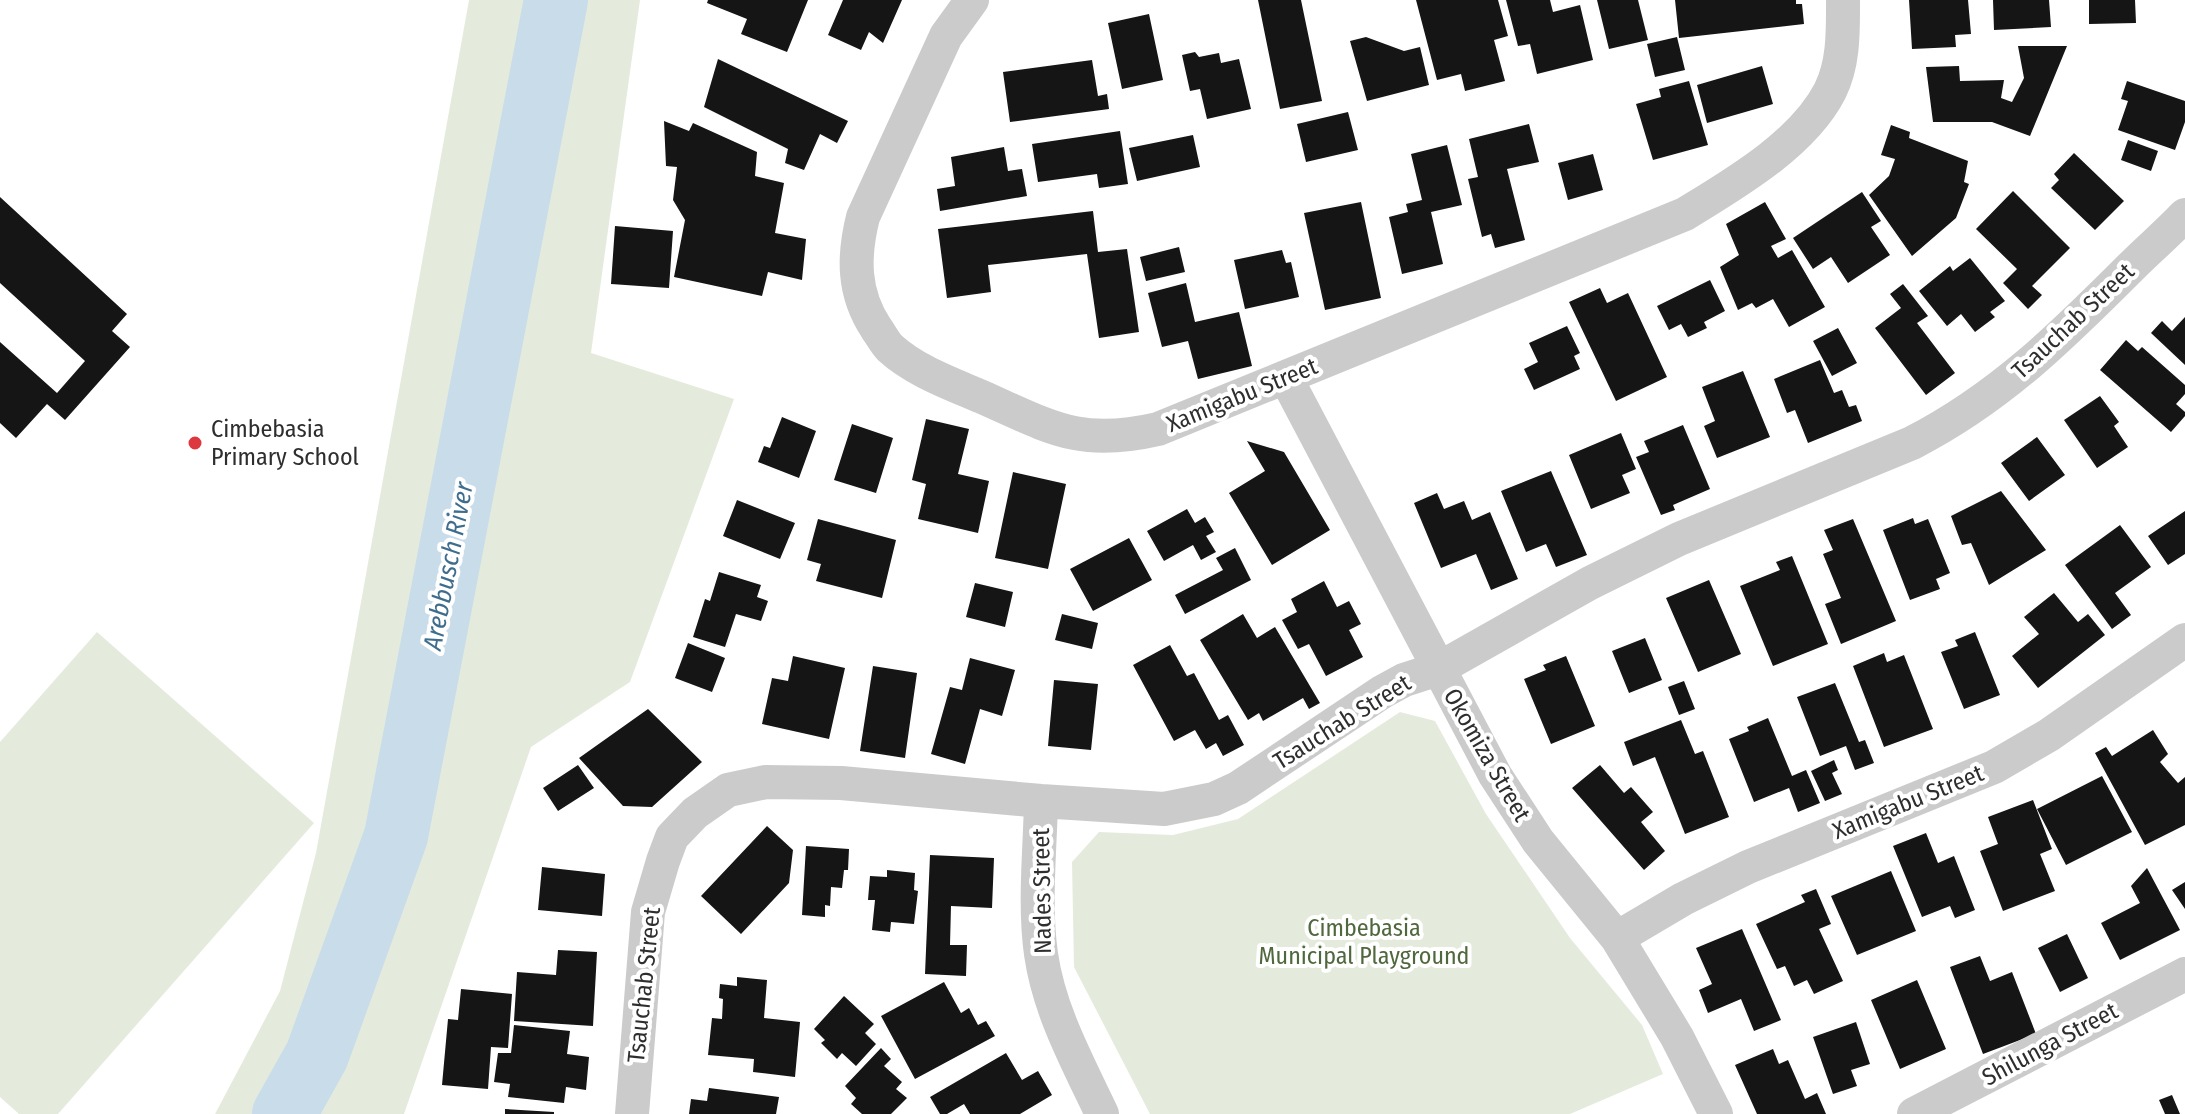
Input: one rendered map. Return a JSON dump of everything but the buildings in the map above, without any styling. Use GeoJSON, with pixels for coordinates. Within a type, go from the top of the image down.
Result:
{"type":"FeatureCollection","features":[{"type":"Feature","properties":{"kind":"street","name":"Xamigabu Street"},"geometry":{"type":"LineString","coordinates":[[972,0],[946,36],[863,217],[855,263],[858,290],[868,316],[889,348],[937,377],[1048,427],[1098,438],[1129,436],[1158,429],[1685,214],[1727,188],[1802,129],[1830,91],[1843,38],[1843,0]]}},
{"type":"Feature","properties":{"kind":"street","name":"Tsauchab Street"},"geometry":{"type":"LineString","coordinates":[[632,1114],[648,912],[672,837],[695,813],[728,790],[766,782],[841,783],[1164,809],[1214,799],[1245,784],[1382,692],[1404,680],[1438,669],[1578,589],[1679,539],[1938,430],[2020,373],[2051,347],[2185,215]]}},
{"type":"Feature","properties":{"kind":"street","name":"Okomiza Street"},"geometry":{"type":"LineString","coordinates":[[1286,378],[1438,669],[1516,810],[1560,871],[1617,938],[1677,1037],[1716,1114]]}},
{"type":"Feature","properties":{"kind":"street","name":"Xamigabu Street"},"geometry":{"type":"LineString","coordinates":[[1617,938],[1683,899],[1739,871],[1994,767],[2049,735],[2185,640]]}},
{"type":"Feature","properties":{"kind":"street","name":"Nades Street"},"geometry":{"type":"LineString","coordinates":[[1041,801],[1038,917],[1041,958],[1064,1034],[1102,1114]]}},
{"type":"Feature","properties":{"kind":"street","name":"Shilunga Street"},"geometry":{"type":"LineString","coordinates":[[1914,1114],[2185,974]]}},
{"type":"Feature","properties":{"kind":"green space"},"geometry":{"type":"Polygon","coordinates":[[[469,0],[640,0],[591,353],[734,399],[630,682],[531,747],[404,1114],[215,1114],[280,991],[316,853],[469,0]]]}},
{"type":"Feature","properties":{"kind":"green space"},"geometry":{"type":"Polygon","coordinates":[[[97,632],[314,823],[58,1114],[19,1114],[0,1097],[0,742],[97,632]]]}},
{"type":"Feature","properties":{"kind":"green space","name":"Cimbebasia Municipal Playground"},"geometry":{"type":"Polygon","coordinates":[[[1400,712],[1435,721],[1486,814],[1570,938],[1642,1025],[1663,1074],[1570,1114],[1150,1114],[1074,967],[1072,862],[1099,832],[1173,835],[1238,819],[1400,712]]]}},
{"type":"Feature","properties":{"kind":"waterway","name":"Arebbusch River"},"geometry":{"type":"LineString","coordinates":[[284,1114],[317,1055],[396,836],[556,0]]}},
{"type":"Feature","properties":{"kind":"place","name":"Cimbebasia Primary School"},"geometry":{"type":"Point","coordinates":[195,443]}}]}
